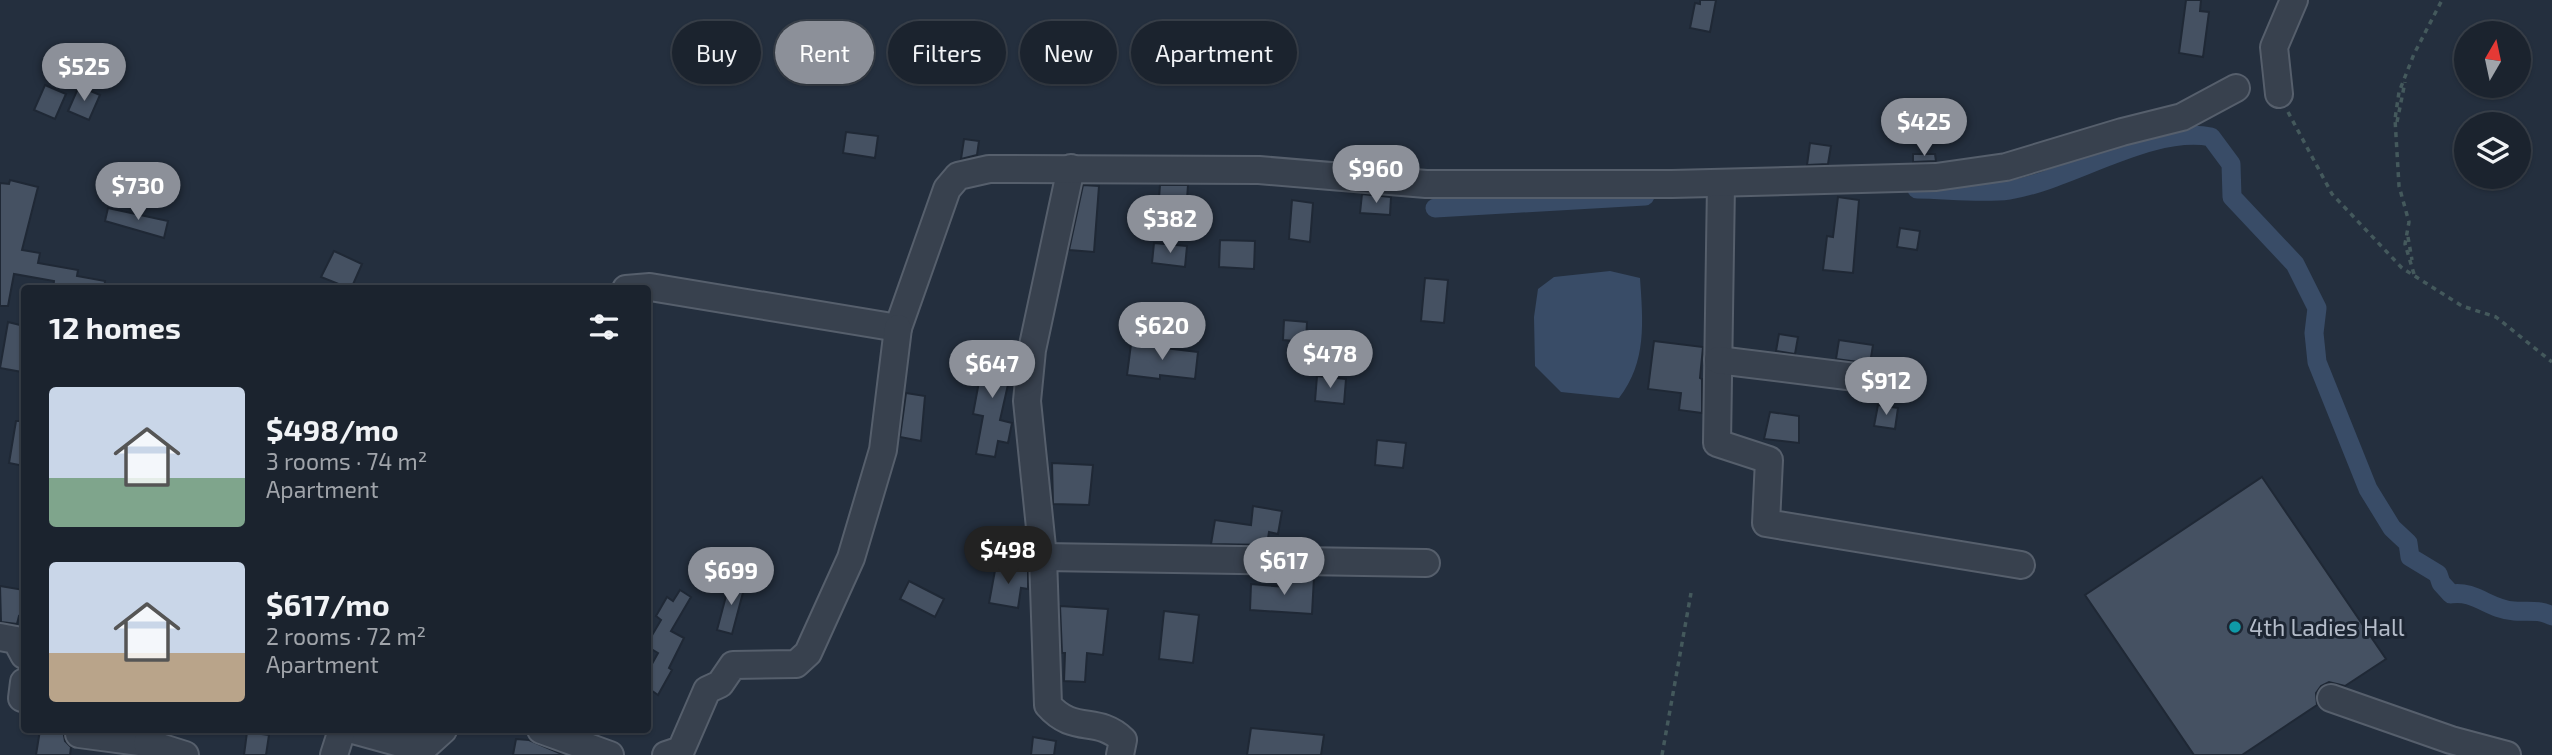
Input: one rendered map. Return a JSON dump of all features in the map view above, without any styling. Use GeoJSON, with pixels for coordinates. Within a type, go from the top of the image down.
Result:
{"type":"FeatureCollection","features":[{"type":"Feature","properties":{"kind":"street"},"geometry":{"type":"LineString","coordinates":[[2280,94],[2274,47],[2294,0]]}},
{"type":"Feature","properties":{"kind":"street"},"geometry":{"type":"LineString","coordinates":[[666,755],[681,750],[707,690],[720,684],[733,665],[796,664],[808,653],[851,558],[883,450],[898,328],[947,189],[958,176],[989,169],[1071,168],[1259,170],[1426,184],[1672,184],[1936,177],[2006,167],[2182,117],[2236,88]]}},
{"type":"Feature","properties":{"kind":"street"},"geometry":{"type":"LineString","coordinates":[[1071,168],[1032,350],[1027,401],[1043,557],[1048,705],[1061,720],[1112,729],[1123,740],[1120,755]]}},
{"type":"Feature","properties":{"kind":"street"},"geometry":{"type":"LineString","coordinates":[[1721,184],[1717,443],[1769,460],[1766,523],[2021,565]]}},
{"type":"Feature","properties":{"kind":"street"},"geometry":{"type":"LineString","coordinates":[[651,287],[898,328]]}},
{"type":"Feature","properties":{"kind":"street"},"geometry":{"type":"LineString","coordinates":[[1718,360],[1855,377]]}},
{"type":"Feature","properties":{"kind":"street"},"geometry":{"type":"LineString","coordinates":[[1043,557],[1426,563]]}},
{"type":"Feature","properties":{"kind":"street"},"geometry":{"type":"LineString","coordinates":[[0,637],[16,640],[21,649]]}},
{"type":"Feature","properties":{"kind":"street"},"geometry":{"type":"LineString","coordinates":[[2331,698],[2451,740],[2507,755]]}},
{"type":"Feature","properties":{"kind":"street"},"geometry":{"type":"LineString","coordinates":[[79,733],[150,736],[185,755]]}},
{"type":"Feature","properties":{"kind":"street"},"geometry":{"type":"LineString","coordinates":[[334,755],[341,733]]}},
{"type":"Feature","properties":{"kind":"street"},"geometry":{"type":"LineString","coordinates":[[364,733],[422,748],[440,733]]}},
{"type":"Feature","properties":{"kind":"street"},"geometry":{"type":"LineString","coordinates":[[549,733],[610,755]]}},
{"type":"Feature","properties":{"kind":"path"},"geometry":{"type":"LineString","coordinates":[[2414,276],[2405,244],[2409,222],[2399,186],[2395,118],[2399,92],[2414,54],[2443,0]]}},
{"type":"Feature","properties":{"kind":"path"},"geometry":{"type":"LineString","coordinates":[[2280,94],[2332,194],[2373,240],[2414,276],[2462,306],[2496,317],[2552,362]]}},
{"type":"Feature","properties":{"kind":"path"},"geometry":{"type":"LineString","coordinates":[[1662,755],[1691,593]]}},
{"type":"Feature","properties":{"kind":"water"},"geometry":{"type":"Polygon","coordinates":[[[1610,271],[1640,278],[1642,326],[1635,370],[1619,398],[1561,392],[1535,366],[1534,317],[1538,289],[1554,277],[1610,271]]]}},
{"type":"Feature","properties":{"kind":"building"},"geometry":{"type":"Polygon","coordinates":[[[1700,0],[1716,0],[1710,32],[1690,28],[1695,3],[1700,4],[1700,0]]]}},
{"type":"Feature","properties":{"kind":"building"},"geometry":{"type":"Polygon","coordinates":[[[2186,0],[2201,0],[2200,11],[2209,12],[2203,57],[2179,53],[2186,0]]]}},
{"type":"Feature","properties":{"kind":"building"},"geometry":{"type":"Polygon","coordinates":[[[45,85],[66,94],[55,119],[34,110],[45,85]]]}},
{"type":"Feature","properties":{"kind":"building"},"geometry":{"type":"Polygon","coordinates":[[[79,86],[100,95],[89,120],[68,111],[79,86]]]}},
{"type":"Feature","properties":{"kind":"building"},"geometry":{"type":"Polygon","coordinates":[[[846,132],[878,136],[875,158],[843,153],[846,132]]]}},
{"type":"Feature","properties":{"kind":"building"},"geometry":{"type":"Polygon","coordinates":[[[964,139],[979,141],[977,155],[961,159],[964,139]]]}},
{"type":"Feature","properties":{"kind":"building"},"geometry":{"type":"Polygon","coordinates":[[[1810,143],[1831,146],[1828,164],[1807,165],[1810,143]]]}},
{"type":"Feature","properties":{"kind":"building"},"geometry":{"type":"Polygon","coordinates":[[[1913,154],[1935,154],[1936,161],[1913,162],[1913,154]]]}},
{"type":"Feature","properties":{"kind":"building"},"geometry":{"type":"Polygon","coordinates":[[[10,180],[38,187],[22,250],[40,253],[38,263],[78,270],[77,276],[105,281],[104,285],[54,285],[54,281],[14,274],[8,306],[0,306],[0,183],[9,184],[10,180]]]}},
{"type":"Feature","properties":{"kind":"building"},"geometry":{"type":"Polygon","coordinates":[[[1083,185],[1099,186],[1094,252],[1069,250],[1083,185]]]}},
{"type":"Feature","properties":{"kind":"building"},"geometry":{"type":"Polygon","coordinates":[[[1160,185],[1188,185],[1186,214],[1158,211],[1160,185]]]}},
{"type":"Feature","properties":{"kind":"building"},"geometry":{"type":"Polygon","coordinates":[[[1362,194],[1391,197],[1390,215],[1360,213],[1362,194]]]}},
{"type":"Feature","properties":{"kind":"building"},"geometry":{"type":"Polygon","coordinates":[[[1838,197],[1859,200],[1853,273],[1823,270],[1827,236],[1833,237],[1838,197]]]}},
{"type":"Feature","properties":{"kind":"building"},"geometry":{"type":"Polygon","coordinates":[[[1292,200],[1313,203],[1310,242],[1289,239],[1292,200]]]}},
{"type":"Feature","properties":{"kind":"building"},"geometry":{"type":"Polygon","coordinates":[[[108,208],[168,221],[164,238],[105,221],[108,208]]]}},
{"type":"Feature","properties":{"kind":"building"},"geometry":{"type":"Polygon","coordinates":[[[1900,228],[1920,231],[1917,250],[1897,247],[1900,228]]]}},
{"type":"Feature","properties":{"kind":"building"},"geometry":{"type":"Polygon","coordinates":[[[1220,240],[1255,241],[1254,269],[1219,267],[1220,240]]]}},
{"type":"Feature","properties":{"kind":"building"},"geometry":{"type":"Polygon","coordinates":[[[1154,243],[1187,246],[1185,267],[1152,263],[1154,243]]]}},
{"type":"Feature","properties":{"kind":"building"},"geometry":{"type":"Polygon","coordinates":[[[334,251],[362,264],[353,285],[341,285],[321,277],[334,251]]]}},
{"type":"Feature","properties":{"kind":"building"},"geometry":{"type":"Polygon","coordinates":[[[1425,278],[1448,280],[1444,323],[1421,321],[1425,278]]]}},
{"type":"Feature","properties":{"kind":"building"},"geometry":{"type":"Polygon","coordinates":[[[1284,320],[1307,322],[1306,342],[1283,340],[1284,320]]]}},
{"type":"Feature","properties":{"kind":"building"},"geometry":{"type":"Polygon","coordinates":[[[8,322],[21,325],[21,372],[0,368],[8,322]]]}},
{"type":"Feature","properties":{"kind":"building"},"geometry":{"type":"Polygon","coordinates":[[[1779,334],[1798,337],[1795,354],[1776,351],[1779,334]]]}},
{"type":"Feature","properties":{"kind":"building"},"geometry":{"type":"Polygon","coordinates":[[[1839,340],[1873,345],[1869,370],[1858,362],[1836,359],[1839,340]]]}},
{"type":"Feature","properties":{"kind":"building"},"geometry":{"type":"Polygon","coordinates":[[[1654,341],[1703,347],[1700,378],[1702,413],[1679,410],[1681,393],[1648,389],[1654,341]]]}},
{"type":"Feature","properties":{"kind":"building"},"geometry":{"type":"Polygon","coordinates":[[[1131,344],[1198,352],[1195,379],[1127,375],[1131,344]]]}},
{"type":"Feature","properties":{"kind":"building"},"geometry":{"type":"Polygon","coordinates":[[[976,350],[1014,358],[1000,420],[1012,423],[1008,443],[998,441],[995,457],[976,454],[983,416],[973,414],[981,371],[971,369],[976,350]]]}},
{"type":"Feature","properties":{"kind":"building"},"geometry":{"type":"Polygon","coordinates":[[[1317,376],[1346,379],[1344,404],[1315,401],[1317,376]]]}},
{"type":"Feature","properties":{"kind":"building"},"geometry":{"type":"Polygon","coordinates":[[[906,393],[925,396],[921,441],[900,437],[906,393]]]}},
{"type":"Feature","properties":{"kind":"building"},"geometry":{"type":"Polygon","coordinates":[[[1878,405],[1898,408],[1895,429],[1874,426],[1878,405]]]}},
{"type":"Feature","properties":{"kind":"building"},"geometry":{"type":"Polygon","coordinates":[[[1770,412],[1799,416],[1799,443],[1764,439],[1770,412]]]}},
{"type":"Feature","properties":{"kind":"building"},"geometry":{"type":"Polygon","coordinates":[[[16,421],[21,421],[21,465],[9,463],[16,421]]]}},
{"type":"Feature","properties":{"kind":"building"},"geometry":{"type":"Polygon","coordinates":[[[1377,440],[1406,443],[1403,468],[1375,465],[1377,440]]]}},
{"type":"Feature","properties":{"kind":"building"},"geometry":{"type":"Polygon","coordinates":[[[1052,463],[1093,465],[1089,505],[1053,504],[1052,463]]]}},
{"type":"Feature","properties":{"kind":"building","name":"4th Ladies Hall"},"geometry":{"type":"Polygon","coordinates":[[[2262,477],[2386,659],[2345,686],[2329,682],[2321,686],[2316,693],[2317,705],[2242,755],[2194,755],[2085,595],[2262,477]]]}},
{"type":"Feature","properties":{"kind":"building"},"geometry":{"type":"Polygon","coordinates":[[[1253,506],[1282,511],[1278,534],[1269,532],[1267,545],[1211,544],[1215,520],[1251,525],[1253,506]]]}},
{"type":"Feature","properties":{"kind":"building"},"geometry":{"type":"Polygon","coordinates":[[[996,565],[1028,569],[1028,589],[1021,588],[1018,608],[989,603],[996,565]]]}},
{"type":"Feature","properties":{"kind":"building"},"geometry":{"type":"Polygon","coordinates":[[[1286,577],[1314,577],[1312,614],[1250,610],[1251,584],[1286,587],[1286,577]]]}},
{"type":"Feature","properties":{"kind":"building"},"geometry":{"type":"Polygon","coordinates":[[[730,581],[745,585],[732,634],[717,630],[730,581]]]}},
{"type":"Feature","properties":{"kind":"building"},"geometry":{"type":"Polygon","coordinates":[[[909,581],[944,599],[935,617],[900,599],[909,581]]]}},
{"type":"Feature","properties":{"kind":"building"},"geometry":{"type":"Polygon","coordinates":[[[0,586],[21,590],[21,616],[17,624],[1,622],[0,586]]]}},
{"type":"Feature","properties":{"kind":"building"},"geometry":{"type":"Polygon","coordinates":[[[680,590],[691,597],[671,631],[684,638],[669,668],[672,670],[658,695],[651,690],[651,666],[658,653],[651,649],[651,637],[661,620],[656,616],[667,597],[673,601],[680,590]]]}},
{"type":"Feature","properties":{"kind":"building"},"geometry":{"type":"Polygon","coordinates":[[[1060,606],[1108,609],[1103,655],[1087,653],[1085,682],[1064,681],[1065,653],[1062,653],[1060,606]]]}},
{"type":"Feature","properties":{"kind":"building"},"geometry":{"type":"Polygon","coordinates":[[[1164,611],[1199,615],[1193,663],[1159,659],[1164,611]]]}},
{"type":"Feature","properties":{"kind":"building"},"geometry":{"type":"Polygon","coordinates":[[[1251,728],[1324,735],[1321,755],[1247,755],[1251,728]]]}},
{"type":"Feature","properties":{"kind":"building"},"geometry":{"type":"Polygon","coordinates":[[[40,733],[64,733],[65,741],[71,747],[70,755],[36,755],[40,733]]]}},
{"type":"Feature","properties":{"kind":"building"},"geometry":{"type":"Polygon","coordinates":[[[247,733],[269,735],[266,755],[244,755],[247,733]]]}},
{"type":"Feature","properties":{"kind":"building"},"geometry":{"type":"Polygon","coordinates":[[[1033,737],[1056,741],[1054,755],[1031,755],[1033,737]]]}},
{"type":"Feature","properties":{"kind":"building"},"geometry":{"type":"Polygon","coordinates":[[[516,739],[529,740],[564,755],[513,755],[516,739]]]}},
{"type":"Feature","properties":{"kind":"waterway"},"geometry":{"type":"LineString","coordinates":[[1917,189],[2009,190],[2032,185],[2163,139],[2188,135],[2211,137],[2231,164],[2232,197],[2295,264],[2317,308],[2314,333],[2317,362],[2368,489],[2392,528],[2408,543],[2410,557],[2438,574],[2441,583],[2451,594],[2475,597],[2505,610],[2538,612],[2552,616]]}},
{"type":"Feature","properties":{"kind":"waterway"},"geometry":{"type":"LineString","coordinates":[[1435,208],[1645,196]]}},
{"type":"Feature","properties":{"kind":"place","name":"4th Ladies Hall"},"geometry":{"type":"Point","coordinates":[2235,627]}}]}
